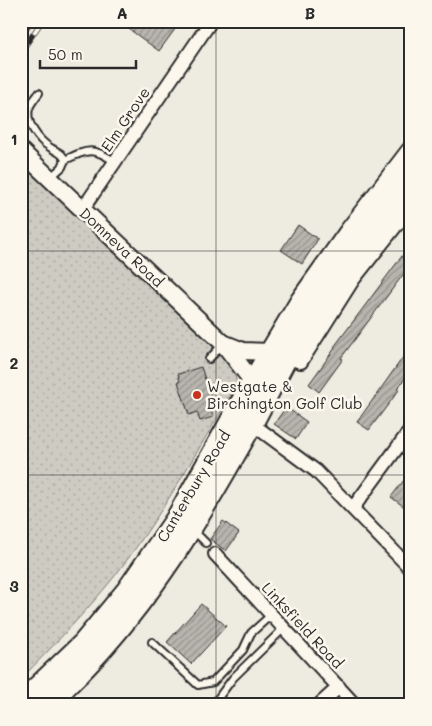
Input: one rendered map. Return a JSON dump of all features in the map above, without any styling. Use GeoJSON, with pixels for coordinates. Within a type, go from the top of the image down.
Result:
{"type":"FeatureCollection","features":[{"type":"Feature","properties":{"kind":"highway","name":"Canterbury Road"},"geometry":{"type":"LineString","coordinates":[[46,705],[97,654],[198,536],[252,423],[302,300],[351,231],[411,154]]}},
{"type":"Feature","properties":{"kind":"highway","name":"Canterbury Road"},"geometry":{"type":"LineString","coordinates":[[21,703],[84,643],[127,591],[176,520],[253,382],[279,355],[318,308],[411,182]]}},
{"type":"Feature","properties":{"kind":"street","name":"Elm Grove"},"geometry":{"type":"LineString","coordinates":[[82,210],[211,21]]}},
{"type":"Feature","properties":{"kind":"street","name":"Domneva Road"},"geometry":{"type":"LineString","coordinates":[[21,151],[223,343],[253,382]]}},
{"type":"Feature","properties":{"kind":"street"},"geometry":{"type":"LineString","coordinates":[[279,355],[301,362],[354,280],[411,207]]}},
{"type":"Feature","properties":{"kind":"street","name":"Domneva Road"},"geometry":{"type":"LineString","coordinates":[[223,343],[243,351],[279,355]]}},
{"type":"Feature","properties":{"kind":"street"},"geometry":{"type":"LineString","coordinates":[[252,423],[316,471],[411,569]]}},
{"type":"Feature","properties":{"kind":"street"},"geometry":{"type":"LineString","coordinates":[[353,508],[411,429]]}},
{"type":"Feature","properties":{"kind":"street","name":"Linksfield Road"},"geometry":{"type":"LineString","coordinates":[[215,554],[224,570],[272,614],[355,705]]}},
{"type":"Feature","properties":{"kind":"street"},"geometry":{"type":"LineString","coordinates":[[319,705],[338,687]]}},
{"type":"Feature","properties":{"kind":"lane"},"geometry":{"type":"LineString","coordinates":[[39,93],[28,112],[30,123],[40,139],[62,154],[66,160]]}},
{"type":"Feature","properties":{"kind":"lane"},"geometry":{"type":"LineString","coordinates":[[50,178],[62,167],[66,160],[85,151],[100,152],[115,162]]}},
{"type":"Feature","properties":{"kind":"lane"},"geometry":{"type":"LineString","coordinates":[[210,359],[223,343]]}},
{"type":"Feature","properties":{"kind":"lane"},"geometry":{"type":"LineString","coordinates":[[152,642],[198,685],[213,682],[243,650],[251,633],[272,614]]}},
{"type":"Feature","properties":{"kind":"lane"},"geometry":{"type":"LineString","coordinates":[[213,705],[234,678],[284,628]]}},
{"type":"Feature","properties":{"kind":"shaded area"},"geometry":{"type":"Polygon","coordinates":[[[21,162],[233,364],[237,385],[163,507],[131,554],[92,603],[21,679],[21,162]]]}},
{"type":"Feature","properties":{"kind":"building"},"geometry":{"type":"Polygon","coordinates":[[[118,21],[181,21],[159,51],[118,21]]]}},
{"type":"Feature","properties":{"kind":"building"},"geometry":{"type":"Polygon","coordinates":[[[298,225],[318,239],[302,264],[281,250],[298,225]]]}},
{"type":"Feature","properties":{"kind":"building"},"geometry":{"type":"Polygon","coordinates":[[[411,244],[411,264],[341,358],[343,359],[319,392],[309,384],[334,347],[411,244]]]}},
{"type":"Feature","properties":{"kind":"building"},"geometry":{"type":"Polygon","coordinates":[[[411,346],[411,370],[397,389],[399,390],[369,430],[357,422],[411,346]]]}},
{"type":"Feature","properties":{"kind":"building","name":"Westgate & Birchington Golf Club"},"geometry":{"type":"Polygon","coordinates":[[[201,367],[215,409],[211,410],[213,417],[200,421],[197,412],[189,415],[178,382],[180,381],[178,374],[201,367]]]}},
{"type":"Feature","properties":{"kind":"building"},"geometry":{"type":"Polygon","coordinates":[[[286,407],[307,422],[296,439],[274,424],[286,407]]]}},
{"type":"Feature","properties":{"kind":"building"},"geometry":{"type":"Polygon","coordinates":[[[411,471],[411,512],[391,497],[411,471]]]}},
{"type":"Feature","properties":{"kind":"building"},"geometry":{"type":"Polygon","coordinates":[[[223,521],[239,533],[226,551],[210,539],[223,521]]]}},
{"type":"Feature","properties":{"kind":"building"},"geometry":{"type":"Polygon","coordinates":[[[201,604],[226,626],[191,664],[167,642],[201,604]]]}},
{"type":"Feature","properties":{"kind":"railway"},"geometry":{"type":"LineString","coordinates":[[21,36],[31,21]]}},
{"type":"Feature","properties":{"kind":"railway"},"geometry":{"type":"LineString","coordinates":[[21,52],[42,21]]}},
{"type":"Feature","properties":{"kind":"place","name":"Westgate & Birchington Golf Club"},"geometry":{"type":"Point","coordinates":[197,395]}}]}
